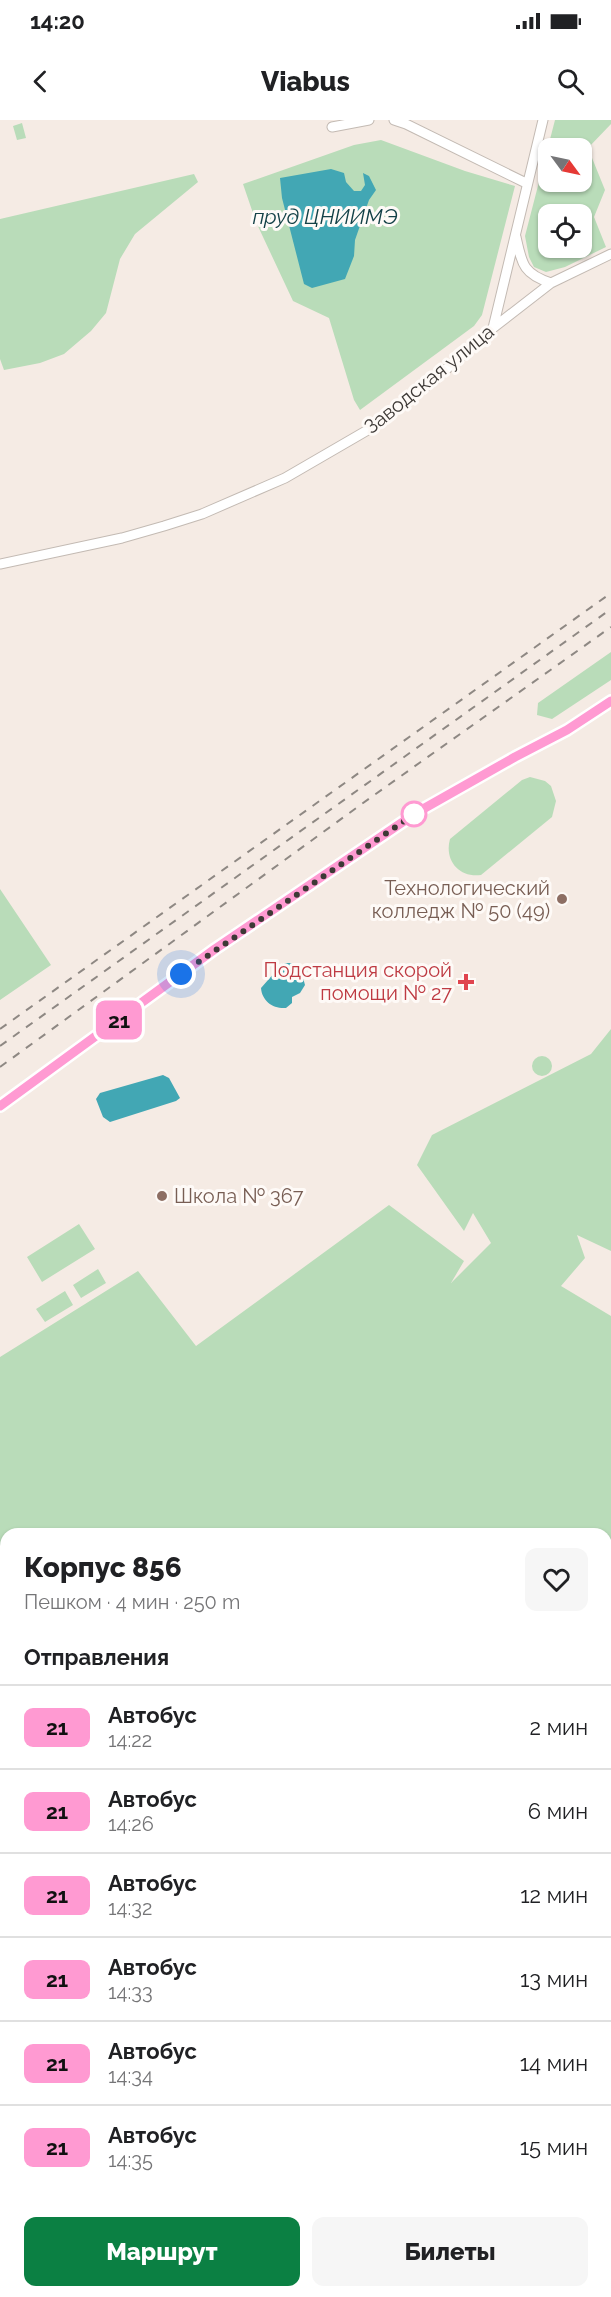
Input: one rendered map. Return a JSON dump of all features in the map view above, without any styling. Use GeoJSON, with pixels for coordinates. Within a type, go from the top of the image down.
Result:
{"type":"FeatureCollection","features":[{"type":"Feature","properties":{"kind":"street"},"geometry":{"type":"LineString","coordinates":[[335,124],[369,120]]}},
{"type":"Feature","properties":{"kind":"street"},"geometry":{"type":"LineString","coordinates":[[397,120],[526,183]]}},
{"type":"Feature","properties":{"kind":"street"},"geometry":{"type":"LineString","coordinates":[[493,327],[543,120]]}},
{"type":"Feature","properties":{"kind":"street"},"geometry":{"type":"LineString","coordinates":[[516,235],[522,263],[529,273],[550,283]]}},
{"type":"Feature","properties":{"kind":"street","name":"Заводская улица"},"geometry":{"type":"LineString","coordinates":[[0,564],[122,538],[164,526],[202,514],[285,478],[366,430],[434,380],[493,327],[550,283],[611,254]]}},
{"type":"Feature","properties":{"kind":"street"},"geometry":{"type":"LineString","coordinates":[[0,1106],[215,949],[416,813],[567,730],[611,701]]}},
{"type":"Feature","properties":{"kind":"green space"},"geometry":{"type":"Polygon","coordinates":[[[555,120],[611,120],[611,124],[592,144],[592,138],[550,138],[555,120]]]}},
{"type":"Feature","properties":{"kind":"green space"},"geometry":{"type":"Polygon","coordinates":[[[22,123],[26,138],[17,140],[13,126],[22,123]]]}},
{"type":"Feature","properties":{"kind":"green space"},"geometry":{"type":"Polygon","coordinates":[[[381,140],[465,171],[515,186],[482,315],[474,326],[360,410],[354,400],[329,318],[293,301],[256,222],[243,184],[354,145],[381,140]]]}},
{"type":"Feature","properties":{"kind":"green space"},"geometry":{"type":"Polygon","coordinates":[[[592,158],[605,190],[594,217],[606,247],[592,254],[592,204],[538,204],[538,258],[583,258],[565,267],[546,272],[534,267],[529,257],[525,236],[538,186],[538,192],[592,192],[592,158]]]}},
{"type":"Feature","properties":{"kind":"green space"},"geometry":{"type":"Polygon","coordinates":[[[194,174],[198,182],[135,234],[120,259],[106,313],[91,331],[64,354],[40,363],[4,370],[0,359],[0,219],[194,174]]]}},
{"type":"Feature","properties":{"kind":"green space"},"geometry":{"type":"Polygon","coordinates":[[[611,652],[611,680],[552,719],[537,715],[538,703],[611,652]]]}},
{"type":"Feature","properties":{"kind":"green space"},"geometry":{"type":"Polygon","coordinates":[[[530,777],[545,781],[551,786],[556,801],[552,817],[481,875],[466,874],[460,870],[455,866],[449,854],[450,839],[522,780],[530,777]]]}},
{"type":"Feature","properties":{"kind":"green space"},"geometry":{"type":"Polygon","coordinates":[[[0,889],[51,965],[0,1000],[0,889]]]}},
{"type":"Feature","properties":{"kind":"green space"},"geometry":{"type":"Polygon","coordinates":[[[611,1029],[611,1251],[577,1235],[585,1258],[561,1286],[611,1316],[611,1528],[0,1528],[0,1357],[138,1271],[196,1346],[389,1205],[464,1261],[451,1283],[491,1243],[473,1213],[464,1231],[417,1165],[432,1135],[591,1054],[611,1029]]]}},
{"type":"Feature","properties":{"kind":"green space"},"geometry":{"type":"Polygon","coordinates":[[[538,1056],[546,1056],[552,1062],[552,1070],[546,1076],[538,1076],[532,1070],[532,1062],[538,1056]]]}},
{"type":"Feature","properties":{"kind":"green space"},"geometry":{"type":"Polygon","coordinates":[[[79,1224],[95,1249],[42,1282],[27,1257],[79,1224]]]}},
{"type":"Feature","properties":{"kind":"green space"},"geometry":{"type":"Polygon","coordinates":[[[98,1269],[106,1283],[81,1298],[73,1285],[98,1269]]]}},
{"type":"Feature","properties":{"kind":"green space"},"geometry":{"type":"Polygon","coordinates":[[[65,1291],[73,1305],[45,1322],[36,1309],[65,1291]]]}},
{"type":"Feature","properties":{"kind":"water","name":"пруд ЦНИИМЭ"},"geometry":{"type":"Polygon","coordinates":[[[331,169],[344,173],[346,182],[354,191],[361,191],[365,185],[363,173],[369,176],[376,190],[369,200],[355,240],[354,256],[345,279],[312,288],[304,284],[282,198],[280,178],[331,169]]]}},
{"type":"Feature","properties":{"kind":"water"},"geometry":{"type":"Polygon","coordinates":[[[283,963],[293,963],[302,974],[305,985],[300,993],[292,997],[292,1003],[286,1008],[269,1003],[261,988],[283,963]]]}},
{"type":"Feature","properties":{"kind":"water"},"geometry":{"type":"Polygon","coordinates":[[[163,1075],[169,1078],[180,1098],[176,1101],[110,1122],[103,1117],[96,1099],[100,1093],[163,1075]]]}},
{"type":"Feature","properties":{"kind":"railway"},"geometry":{"type":"LineString","coordinates":[[0,1029],[611,593]]}},
{"type":"Feature","properties":{"kind":"railway"},"geometry":{"type":"LineString","coordinates":[[0,1046],[611,609]]}},
{"type":"Feature","properties":{"kind":"railway"},"geometry":{"type":"LineString","coordinates":[[0,1067],[370,798],[611,627]]}},
{"type":"Feature","properties":{"kind":"bus line","name":"21"},"geometry":{"type":"LineString","coordinates":[[0,1106],[215,949],[416,813],[567,730],[611,701]]}},
{"type":"Feature","properties":{"kind":"place","name":"Технологический колледж № 50 (49)"},"geometry":{"type":"Point","coordinates":[562,899]}},
{"type":"Feature","properties":{"kind":"place","name":"Подстанция скорой помощи № 27"},"geometry":{"type":"Point","coordinates":[466,982]}},
{"type":"Feature","properties":{"kind":"place","name":"Школа № 367"},"geometry":{"type":"Point","coordinates":[162,1196]}},
{"type":"Feature","properties":{"kind":"route"},"geometry":{"type":"LineString","coordinates":[[181,974],[416,813],[414,814]]}}]}
